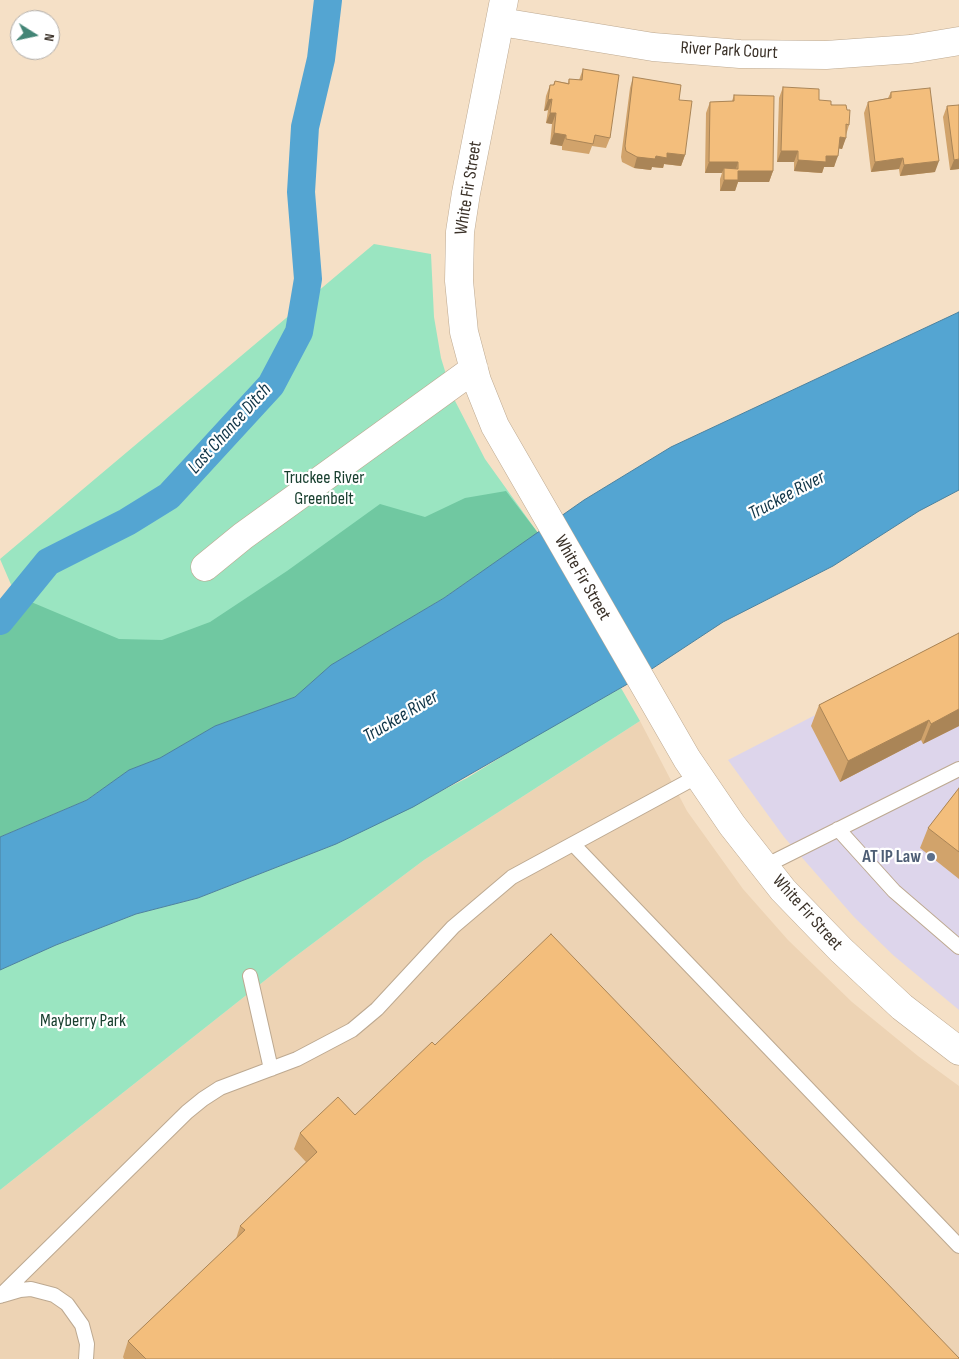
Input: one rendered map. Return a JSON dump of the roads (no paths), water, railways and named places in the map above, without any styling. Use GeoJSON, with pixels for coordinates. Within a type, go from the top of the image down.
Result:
{"type":"FeatureCollection","features":[{"type":"Feature","properties":{"kind":"street","name":"River Park Court"},"geometry":{"type":"LineString","coordinates":[[502,11],[653,47],[740,54],[826,55],[911,49],[959,41]]}},
{"type":"Feature","properties":{"kind":"street","name":"White Fir Street"},"geometry":{"type":"LineString","coordinates":[[502,11],[460,232],[459,281],[464,332],[474,369],[495,426],[652,700],[698,776],[732,825],[765,866],[841,950],[902,1007],[959,1051]]}},
{"type":"Feature","properties":{"kind":"street"},"geometry":{"type":"LineString","coordinates":[[205,567],[243,536],[474,369]]}},
{"type":"Feature","properties":{"kind":"lane"},"geometry":{"type":"LineString","coordinates":[[765,866],[959,769]]}},
{"type":"Feature","properties":{"kind":"lane"},"geometry":{"type":"LineString","coordinates":[[0,1297],[187,1112],[220,1088],[272,1069],[324,1046],[352,1030],[377,1009],[453,927],[512,877],[698,776]]}},
{"type":"Feature","properties":{"kind":"lane"},"geometry":{"type":"LineString","coordinates":[[838,829],[894,891],[959,947]]}},
{"type":"Feature","properties":{"kind":"lane"},"geometry":{"type":"LineString","coordinates":[[573,844],[959,1246]]}},
{"type":"Feature","properties":{"kind":"lane"},"geometry":{"type":"LineString","coordinates":[[250,976],[272,1069]]}},
{"type":"Feature","properties":{"kind":"lane"},"geometry":{"type":"LineString","coordinates":[[0,1297],[20,1290],[31,1289],[54,1294],[67,1304],[82,1325],[87,1344],[86,1359]]}},
{"type":"Feature","properties":{"kind":"water","name":"Truckee River"},"geometry":{"type":"Polygon","coordinates":[[[959,312],[959,490],[919,511],[833,566],[723,622],[638,678],[413,807],[336,844],[198,898],[136,914],[56,945],[0,970],[0,837],[87,800],[129,770],[160,758],[215,726],[295,697],[331,665],[444,598],[584,500],[671,447],[959,312]]]}},
{"type":"Feature","properties":{"kind":"waterway","name":"Last Chance Ditch"},"geometry":{"type":"LineString","coordinates":[[0,621],[48,562],[127,522],[169,496],[271,385],[299,332],[308,279],[301,192],[305,127],[321,59],[328,0]]}},
{"type":"Feature","properties":{"kind":"place","name":"AT IP Law"},"geometry":{"type":"Point","coordinates":[931,857]}},
{"type":"Feature","properties":{"kind":"park label","name":"Truckee River Greenbelt"},"geometry":{"type":"Point","coordinates":[324,488]}},
{"type":"Feature","properties":{"kind":"park label","name":"Mayberry Park"},"geometry":{"type":"Point","coordinates":[83,1021]}}]}
